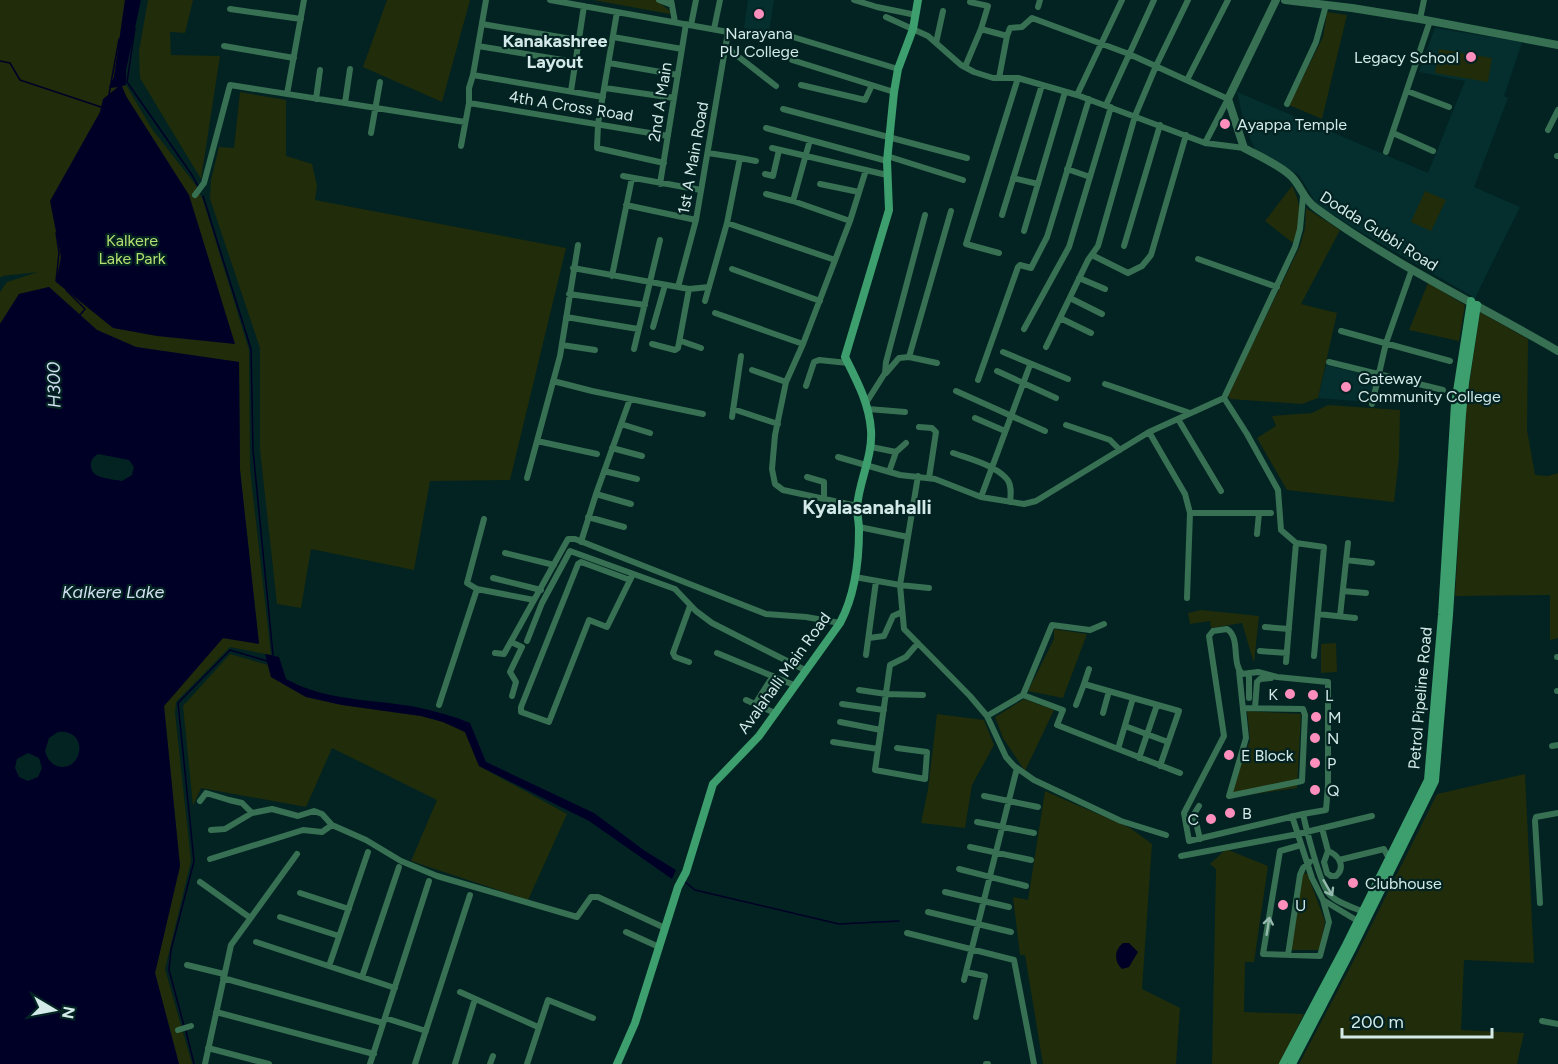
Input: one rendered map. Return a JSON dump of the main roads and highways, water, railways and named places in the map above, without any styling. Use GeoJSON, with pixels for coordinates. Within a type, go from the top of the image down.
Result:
{"type":"FeatureCollection","features":[{"type":"Feature","properties":{"kind":"main road","name":"Avalahalli Main Road"},"geometry":{"type":"LineString","coordinates":[[617,1064],[635,1023],[678,887],[687,872],[713,784],[759,736],[840,623],[849,602],[855,577],[859,527],[857,506],[871,447],[872,432],[867,406],[845,357],[889,210],[887,159],[894,92],[898,69],[913,29],[918,0]]}},
{"type":"Feature","properties":{"kind":"main road","name":"Petrol Pipeline Road"},"geometry":{"type":"LineString","coordinates":[[1283,1064],[1297,1046],[1366,913],[1428,780],[1452,519],[1457,382],[1474,303]]}},
{"type":"Feature","properties":{"kind":"main road","name":"Petrol Pipeline Road"},"geometry":{"type":"LineString","coordinates":[[1292,1064],[1297,1046]]}},
{"type":"Feature","properties":{"kind":"water","name":"Kalkere Lake Park"},"geometry":{"type":"Polygon","coordinates":[[[125,0],[141,0],[126,70],[126,85],[122,86],[126,96],[189,195],[235,344],[157,336],[113,328],[56,282],[61,257],[50,201],[100,112],[103,99],[118,87],[109,88],[114,77],[125,0]]]}},
{"type":"Feature","properties":{"kind":"water","name":"Kalkere Lake"},"geometry":{"type":"Polygon","coordinates":[[[49,287],[97,330],[136,347],[239,362],[240,470],[259,644],[223,638],[164,706],[180,866],[155,973],[179,1064],[0,1064],[0,324],[19,294],[49,287]],[[98,454],[91,463],[95,474],[122,481],[132,475],[134,467],[129,460],[98,454]],[[58,732],[49,738],[45,751],[51,762],[57,766],[66,767],[72,764],[79,751],[79,744],[75,737],[68,733],[58,732]],[[28,753],[17,759],[15,768],[19,777],[28,781],[38,777],[42,768],[39,758],[28,753]]]}},
{"type":"Feature","properties":{"kind":"water"},"geometry":{"type":"Polygon","coordinates":[[[265,654],[279,657],[286,679],[317,692],[416,707],[470,723],[486,762],[594,813],[645,851],[676,870],[672,879],[589,821],[479,766],[465,732],[443,722],[421,716],[342,705],[306,697],[271,677],[265,654]]]}},
{"type":"Feature","properties":{"kind":"water"},"geometry":{"type":"Polygon","coordinates":[[[1123,943],[1129,943],[1138,952],[1129,967],[1122,969],[1116,956],[1123,943]]]}},
{"type":"Feature","properties":{"kind":"waterway"},"geometry":{"type":"LineString","coordinates":[[135,28],[127,82],[198,186]]}},
{"type":"Feature","properties":{"kind":"waterway","name":"H300"},"geometry":{"type":"LineString","coordinates":[[109,94],[119,39]]}},
{"type":"Feature","properties":{"kind":"waterway"},"geometry":{"type":"LineString","coordinates":[[0,61],[10,63],[20,80],[101,107]]}},
{"type":"Feature","properties":{"kind":"waterway"},"geometry":{"type":"LineString","coordinates":[[203,196],[251,349],[253,450],[273,655]]}},
{"type":"Feature","properties":{"kind":"waterway","name":"H300"},"geometry":{"type":"LineString","coordinates":[[56,233],[59,253],[56,281]]}},
{"type":"Feature","properties":{"kind":"waterway","name":"H300"},"geometry":{"type":"LineString","coordinates":[[66,290],[85,309],[80,315]]}},
{"type":"Feature","properties":{"kind":"waterway"},"geometry":{"type":"LineString","coordinates":[[184,1026],[169,970],[171,950],[194,861],[178,703],[230,650],[267,661]]}},
{"type":"Feature","properties":{"kind":"waterway"},"geometry":{"type":"LineString","coordinates":[[685,882],[695,890],[839,924],[899,921]]}},
{"type":"Feature","properties":{"kind":"waterway"},"geometry":{"type":"LineString","coordinates":[[186,1031],[194,1064]]}},
{"type":"Feature","properties":{"kind":"place","name":"Narayana PU College"},"geometry":{"type":"Point","coordinates":[759,14]}},
{"type":"Feature","properties":{"kind":"place","name":"Legacy School"},"geometry":{"type":"Point","coordinates":[1471,57]}},
{"type":"Feature","properties":{"kind":"place","name":"Ayappa Temple"},"geometry":{"type":"Point","coordinates":[1225,124]}},
{"type":"Feature","properties":{"kind":"place","name":"Gateway Community College"},"geometry":{"type":"Point","coordinates":[1346,387]}},
{"type":"Feature","properties":{"kind":"place","name":"K"},"geometry":{"type":"Point","coordinates":[1290,694]}},
{"type":"Feature","properties":{"kind":"place","name":"L"},"geometry":{"type":"Point","coordinates":[1313,695]}},
{"type":"Feature","properties":{"kind":"place","name":"M"},"geometry":{"type":"Point","coordinates":[1316,717]}},
{"type":"Feature","properties":{"kind":"place","name":"N"},"geometry":{"type":"Point","coordinates":[1315,738]}},
{"type":"Feature","properties":{"kind":"place","name":"E Block"},"geometry":{"type":"Point","coordinates":[1229,755]}},
{"type":"Feature","properties":{"kind":"place","name":"P"},"geometry":{"type":"Point","coordinates":[1315,763]}},
{"type":"Feature","properties":{"kind":"place","name":"Q"},"geometry":{"type":"Point","coordinates":[1315,790]}},
{"type":"Feature","properties":{"kind":"place","name":"B"},"geometry":{"type":"Point","coordinates":[1230,813]}},
{"type":"Feature","properties":{"kind":"place","name":"C"},"geometry":{"type":"Point","coordinates":[1211,819]}},
{"type":"Feature","properties":{"kind":"place","name":"Clubhouse"},"geometry":{"type":"Point","coordinates":[1353,883]}},
{"type":"Feature","properties":{"kind":"place","name":"U"},"geometry":{"type":"Point","coordinates":[1283,905]}},
{"type":"Feature","properties":{"kind":"district","name":"Kanakashree Layout"},"geometry":{"type":"Point","coordinates":[555,51]}},
{"type":"Feature","properties":{"kind":"district","name":"Kyalasanahalli"},"geometry":{"type":"Point","coordinates":[867,507]}}]}
